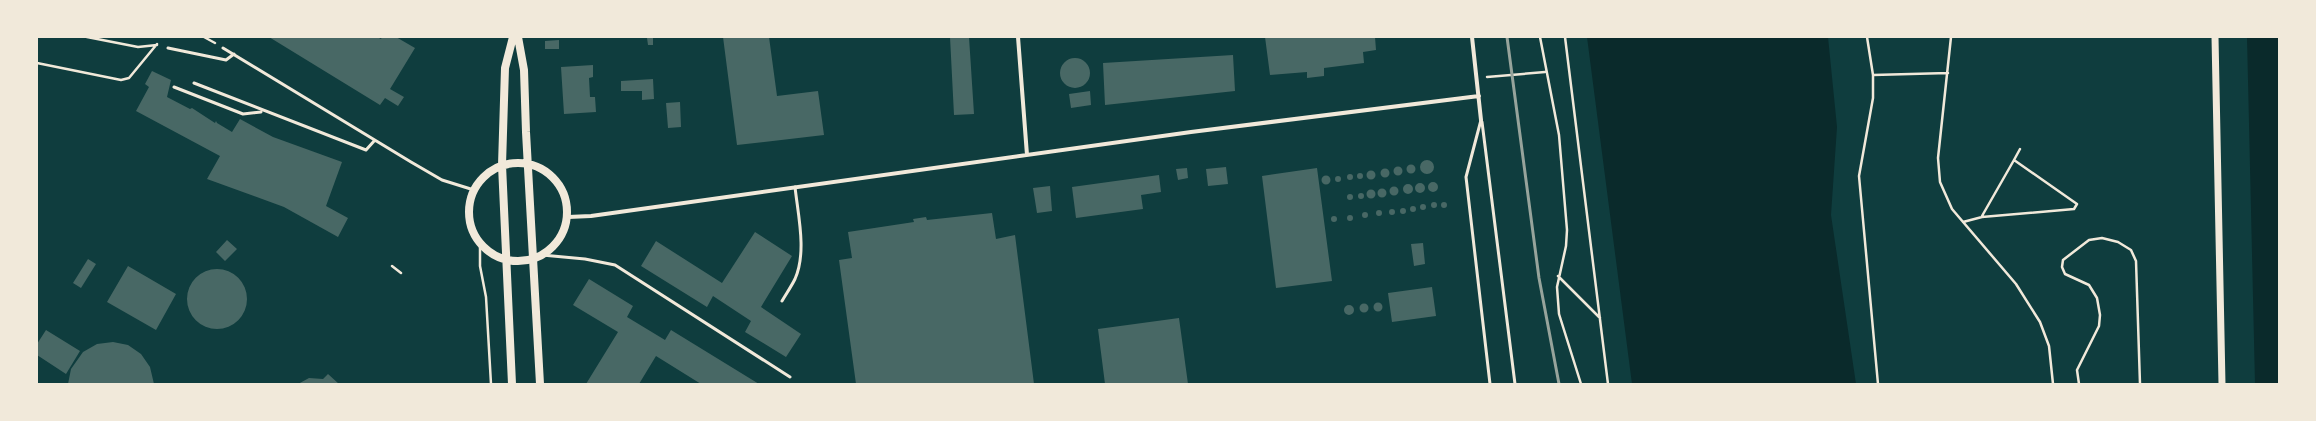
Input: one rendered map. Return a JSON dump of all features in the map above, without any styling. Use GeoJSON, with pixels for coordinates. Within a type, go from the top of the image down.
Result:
{"type":"FeatureCollection","features":[{"type":"Feature","properties":{"kind":"main road"},"geometry":{"type":"LineString","coordinates":[[512,384],[502,165],[505,68],[513,37]]}},
{"type":"Feature","properties":{"kind":"main road"},"geometry":{"type":"LineString","coordinates":[[518,37],[524,70],[540,384]]}},
{"type":"Feature","properties":{"kind":"main road"},"geometry":{"type":"LineString","coordinates":[[528,163],[540,168],[553,178],[563,192],[568,217],[562,235],[554,246],[534,259],[519,262],[493,255],[480,244],[475,237],[469,220],[469,205],[474,190],[482,179],[502,165],[528,163]]}},
{"type":"Feature","properties":{"kind":"street"},"geometry":{"type":"LineString","coordinates":[[1018,37],[1027,155]]}},
{"type":"Feature","properties":{"kind":"street"},"geometry":{"type":"LineString","coordinates":[[1472,37],[1481,120]]}},
{"type":"Feature","properties":{"kind":"street"},"geometry":{"type":"LineString","coordinates":[[2215,37],[2222,384]]}},
{"type":"Feature","properties":{"kind":"street"},"geometry":{"type":"LineString","coordinates":[[568,217],[591,216],[1191,132],[1478,96]]}},
{"type":"Feature","properties":{"kind":"lane"},"geometry":{"type":"LineString","coordinates":[[168,48],[226,60],[234,54]]}},
{"type":"Feature","properties":{"kind":"lane"},"geometry":{"type":"LineString","coordinates":[[223,48],[442,180],[474,190]]}},
{"type":"Feature","properties":{"kind":"lane"},"geometry":{"type":"LineString","coordinates":[[194,83],[263,112],[366,150],[375,140]]}},
{"type":"Feature","properties":{"kind":"lane"},"geometry":{"type":"LineString","coordinates":[[174,87],[243,114],[263,112]]}},
{"type":"Feature","properties":{"kind":"lane"},"geometry":{"type":"LineString","coordinates":[[1481,120],[1466,177],[1490,384]]}},
{"type":"Feature","properties":{"kind":"lane"},"geometry":{"type":"LineString","coordinates":[[1481,120],[1515,384]]}},
{"type":"Feature","properties":{"kind":"lane"},"geometry":{"type":"LineString","coordinates":[[782,301],[795,279],[799,266],[801,237],[795,187]]}},
{"type":"Feature","properties":{"kind":"lane"},"geometry":{"type":"LineString","coordinates":[[542,255],[585,259],[615,265],[790,377]]}},
{"type":"Feature","properties":{"kind":"path"},"geometry":{"type":"LineString","coordinates":[[37,63],[120,80],[129,78],[157,44],[138,47],[87,37]]}},
{"type":"Feature","properties":{"kind":"path"},"geometry":{"type":"LineString","coordinates":[[1540,37],[1545,72],[1559,135],[1567,230],[1566,246],[1556,287],[1559,314],[1580,384]]}},
{"type":"Feature","properties":{"kind":"path"},"geometry":{"type":"LineString","coordinates":[[1565,37],[1608,384]]}},
{"type":"Feature","properties":{"kind":"path"},"geometry":{"type":"LineString","coordinates":[[1867,37],[1873,75],[1871,116],[1859,176],[1878,384]]}},
{"type":"Feature","properties":{"kind":"path"},"geometry":{"type":"LineString","coordinates":[[1951,37],[1938,171],[1944,194],[1952,209],[2011,278],[2040,322],[2049,346],[2053,384]]}},
{"type":"Feature","properties":{"kind":"path"},"geometry":{"type":"LineString","coordinates":[[1477,78],[1545,72]]}},
{"type":"Feature","properties":{"kind":"path"},"geometry":{"type":"LineString","coordinates":[[1873,75],[1948,73]]}},
{"type":"Feature","properties":{"kind":"path"},"geometry":{"type":"LineString","coordinates":[[1982,217],[2020,150]]}},
{"type":"Feature","properties":{"kind":"path"},"geometry":{"type":"LineString","coordinates":[[1963,222],[1982,217],[2074,209],[2077,204],[2014,160]]}},
{"type":"Feature","properties":{"kind":"path"},"geometry":{"type":"LineString","coordinates":[[2079,384],[2077,370],[2099,326],[2097,298],[2089,285],[2065,274],[2062,268],[2063,260],[2089,240],[2102,238],[2118,242],[2131,250],[2136,261],[2140,384]]}},
{"type":"Feature","properties":{"kind":"path"},"geometry":{"type":"LineString","coordinates":[[480,244],[480,266],[486,297],[491,384]]}},
{"type":"Feature","properties":{"kind":"path"},"geometry":{"type":"LineString","coordinates":[[392,266],[401,273]]}},
{"type":"Feature","properties":{"kind":"path"},"geometry":{"type":"LineString","coordinates":[[1558,276],[1600,319]]}},
{"type":"Feature","properties":{"kind":"water"},"geometry":{"type":"Polygon","coordinates":[[[1587,37],[1828,37],[1837,127],[1831,215],[1856,384],[1632,384],[1587,37]]]}},
{"type":"Feature","properties":{"kind":"water"},"geometry":{"type":"Polygon","coordinates":[[[2247,37],[2279,37],[2279,384],[2255,384],[2247,37]]]}},
{"type":"Feature","properties":{"kind":"building"},"geometry":{"type":"Polygon","coordinates":[[[269,37],[377,37],[381,39],[382,37],[396,37],[415,48],[390,89],[404,97],[398,106],[385,98],[380,105],[269,37]]]}},
{"type":"Feature","properties":{"kind":"building"},"geometry":{"type":"Polygon","coordinates":[[[723,37],[769,37],[777,96],[818,91],[824,135],[737,145],[723,37]]]}},
{"type":"Feature","properties":{"kind":"building"},"geometry":{"type":"Polygon","coordinates":[[[950,37],[969,37],[974,114],[954,115],[950,37]]]}},
{"type":"Feature","properties":{"kind":"building"},"geometry":{"type":"Polygon","coordinates":[[[1265,37],[1375,37],[1376,50],[1363,52],[1364,63],[1324,68],[1324,76],[1307,78],[1307,72],[1270,75],[1265,37]]]}},
{"type":"Feature","properties":{"kind":"building"},"geometry":{"type":"Polygon","coordinates":[[[647,38],[653,38],[653,45],[648,45],[647,38]]]}},
{"type":"Feature","properties":{"kind":"building"},"geometry":{"type":"Polygon","coordinates":[[[559,40],[559,49],[545,49],[545,41],[559,40]]]}},
{"type":"Feature","properties":{"kind":"building"},"geometry":{"type":"Polygon","coordinates":[[[1233,55],[1235,91],[1105,105],[1103,63],[1233,55]]]}},
{"type":"Feature","properties":{"kind":"building"},"geometry":{"type":"Polygon","coordinates":[[[1075,58],[1086,62],[1090,73],[1086,84],[1075,88],[1064,84],[1060,73],[1064,62],[1075,58]]]}},
{"type":"Feature","properties":{"kind":"building"},"geometry":{"type":"Polygon","coordinates":[[[593,65],[593,77],[589,78],[590,97],[595,97],[596,112],[564,114],[561,67],[593,65]]]}},
{"type":"Feature","properties":{"kind":"building"},"geometry":{"type":"Polygon","coordinates":[[[152,71],[171,80],[167,97],[190,109],[192,108],[215,123],[216,121],[232,132],[240,119],[273,137],[342,162],[326,206],[348,218],[338,237],[284,207],[207,179],[220,156],[136,111],[149,87],[145,84],[152,71]]]}},
{"type":"Feature","properties":{"kind":"building"},"geometry":{"type":"Polygon","coordinates":[[[653,79],[654,99],[642,100],[642,91],[621,91],[621,81],[653,79]]]}},
{"type":"Feature","properties":{"kind":"building"},"geometry":{"type":"Polygon","coordinates":[[[1090,91],[1091,105],[1071,108],[1069,94],[1090,91]]]}},
{"type":"Feature","properties":{"kind":"building"},"geometry":{"type":"Polygon","coordinates":[[[680,102],[681,127],[668,128],[666,103],[680,102]]]}},
{"type":"Feature","properties":{"kind":"building"},"geometry":{"type":"Polygon","coordinates":[[[1424,160],[1430,160],[1434,164],[1434,170],[1430,174],[1424,174],[1420,170],[1420,164],[1424,160]]]}},
{"type":"Feature","properties":{"kind":"building"},"geometry":{"type":"Polygon","coordinates":[[[1411,164],[1416,169],[1411,174],[1406,169],[1411,164]]]}},
{"type":"Feature","properties":{"kind":"building"},"geometry":{"type":"Polygon","coordinates":[[[1398,166],[1403,171],[1398,176],[1393,171],[1398,166]]]}},
{"type":"Feature","properties":{"kind":"building"},"geometry":{"type":"Polygon","coordinates":[[[1226,167],[1228,184],[1208,186],[1206,169],[1226,167]]]}},
{"type":"Feature","properties":{"kind":"building"},"geometry":{"type":"Polygon","coordinates":[[[1187,168],[1188,178],[1178,180],[1176,169],[1187,168]]]}},
{"type":"Feature","properties":{"kind":"building"},"geometry":{"type":"Polygon","coordinates":[[[1317,168],[1332,281],[1276,288],[1262,176],[1317,168]]]}},
{"type":"Feature","properties":{"kind":"building"},"geometry":{"type":"Polygon","coordinates":[[[1385,168],[1390,173],[1385,178],[1380,173],[1385,168]]]}},
{"type":"Feature","properties":{"kind":"building"},"geometry":{"type":"Polygon","coordinates":[[[1371,170],[1376,175],[1371,180],[1366,175],[1371,170]]]}},
{"type":"Feature","properties":{"kind":"building"},"geometry":{"type":"Polygon","coordinates":[[[1360,173],[1363,176],[1360,179],[1357,176],[1360,173]]]}},
{"type":"Feature","properties":{"kind":"building"},"geometry":{"type":"Polygon","coordinates":[[[1350,174],[1353,177],[1350,180],[1347,177],[1350,174]]]}},
{"type":"Feature","properties":{"kind":"building"},"geometry":{"type":"Polygon","coordinates":[[[1159,175],[1161,192],[1141,195],[1143,209],[1076,218],[1072,187],[1159,175]]]}},
{"type":"Feature","properties":{"kind":"building"},"geometry":{"type":"Polygon","coordinates":[[[1326,175],[1331,180],[1326,185],[1321,180],[1326,175]]]}},
{"type":"Feature","properties":{"kind":"building"},"geometry":{"type":"Polygon","coordinates":[[[1338,176],[1341,179],[1338,182],[1335,179],[1338,176]]]}},
{"type":"Feature","properties":{"kind":"building"},"geometry":{"type":"Polygon","coordinates":[[[1431,182],[1435,182],[1437,183],[1437,191],[1431,192],[1428,189],[1428,185],[1431,182]]]}},
{"type":"Feature","properties":{"kind":"building"},"geometry":{"type":"Polygon","coordinates":[[[1418,183],[1422,183],[1424,184],[1424,192],[1418,193],[1415,190],[1415,186],[1418,183]]]}},
{"type":"Feature","properties":{"kind":"building"},"geometry":{"type":"Polygon","coordinates":[[[1406,184],[1410,184],[1412,185],[1412,193],[1406,194],[1403,191],[1403,187],[1406,184]]]}},
{"type":"Feature","properties":{"kind":"building"},"geometry":{"type":"Polygon","coordinates":[[[1050,186],[1052,211],[1037,213],[1033,188],[1050,186]]]}},
{"type":"Feature","properties":{"kind":"building"},"geometry":{"type":"Polygon","coordinates":[[[1394,186],[1399,191],[1394,196],[1389,191],[1394,186]]]}},
{"type":"Feature","properties":{"kind":"building"},"geometry":{"type":"Polygon","coordinates":[[[1382,188],[1387,193],[1382,198],[1377,193],[1382,188]]]}},
{"type":"Feature","properties":{"kind":"building"},"geometry":{"type":"Polygon","coordinates":[[[1371,189],[1376,194],[1371,199],[1366,194],[1371,189]]]}},
{"type":"Feature","properties":{"kind":"building"},"geometry":{"type":"Polygon","coordinates":[[[1361,193],[1364,196],[1361,199],[1358,196],[1361,193]]]}},
{"type":"Feature","properties":{"kind":"building"},"geometry":{"type":"Polygon","coordinates":[[[1350,194],[1353,197],[1350,200],[1347,197],[1350,194]]]}},
{"type":"Feature","properties":{"kind":"building"},"geometry":{"type":"Polygon","coordinates":[[[1434,202],[1437,205],[1434,208],[1431,205],[1434,202]]]}},
{"type":"Feature","properties":{"kind":"building"},"geometry":{"type":"Polygon","coordinates":[[[1444,202],[1447,205],[1444,208],[1441,205],[1444,202]]]}},
{"type":"Feature","properties":{"kind":"building"},"geometry":{"type":"Polygon","coordinates":[[[1423,204],[1426,207],[1423,210],[1420,207],[1423,204]]]}},
{"type":"Feature","properties":{"kind":"building"},"geometry":{"type":"Polygon","coordinates":[[[1413,206],[1416,209],[1413,212],[1410,209],[1413,206]]]}},
{"type":"Feature","properties":{"kind":"building"},"geometry":{"type":"Polygon","coordinates":[[[1403,208],[1406,211],[1403,214],[1400,211],[1403,208]]]}},
{"type":"Feature","properties":{"kind":"building"},"geometry":{"type":"Polygon","coordinates":[[[1392,209],[1395,212],[1392,215],[1389,212],[1392,209]]]}},
{"type":"Feature","properties":{"kind":"building"},"geometry":{"type":"Polygon","coordinates":[[[1379,210],[1382,213],[1379,216],[1376,213],[1379,210]]]}},
{"type":"Feature","properties":{"kind":"building"},"geometry":{"type":"Polygon","coordinates":[[[1365,212],[1368,215],[1365,218],[1362,215],[1365,212]]]}},
{"type":"Feature","properties":{"kind":"building"},"geometry":{"type":"Polygon","coordinates":[[[992,213],[996,239],[1015,235],[1034,384],[856,384],[839,260],[852,258],[848,232],[914,222],[913,219],[926,217],[927,220],[992,213]]]}},
{"type":"Feature","properties":{"kind":"building"},"geometry":{"type":"Polygon","coordinates":[[[1350,215],[1353,218],[1350,221],[1347,218],[1350,215]]]}},
{"type":"Feature","properties":{"kind":"building"},"geometry":{"type":"Polygon","coordinates":[[[1334,216],[1337,219],[1334,222],[1331,219],[1334,216]]]}},
{"type":"Feature","properties":{"kind":"building"},"geometry":{"type":"Polygon","coordinates":[[[755,232],[792,256],[761,307],[801,334],[786,357],[745,332],[751,321],[713,296],[707,307],[641,266],[656,241],[722,283],[755,232]]]}},
{"type":"Feature","properties":{"kind":"building"},"geometry":{"type":"Polygon","coordinates":[[[227,240],[237,249],[225,261],[216,252],[227,240]]]}},
{"type":"Feature","properties":{"kind":"building"},"geometry":{"type":"Polygon","coordinates":[[[1423,243],[1425,264],[1414,266],[1411,244],[1423,243]]]}},
{"type":"Feature","properties":{"kind":"building"},"geometry":{"type":"Polygon","coordinates":[[[88,259],[96,264],[81,288],[73,283],[88,259]]]}},
{"type":"Feature","properties":{"kind":"building"},"geometry":{"type":"Polygon","coordinates":[[[128,266],[176,294],[156,330],[107,302],[128,266]]]}},
{"type":"Feature","properties":{"kind":"building"},"geometry":{"type":"Polygon","coordinates":[[[217,269],[233,274],[238,278],[242,283],[247,299],[242,315],[238,320],[233,324],[217,329],[201,324],[196,320],[192,315],[187,299],[192,283],[196,278],[201,274],[217,269]]]}},
{"type":"Feature","properties":{"kind":"building"},"geometry":{"type":"Polygon","coordinates":[[[589,279],[633,306],[627,317],[665,340],[671,330],[759,384],[701,384],[656,356],[639,384],[586,384],[618,332],[573,305],[589,279]]]}},
{"type":"Feature","properties":{"kind":"building"},"geometry":{"type":"Polygon","coordinates":[[[1432,287],[1436,316],[1392,322],[1388,293],[1432,287]]]}},
{"type":"Feature","properties":{"kind":"building"},"geometry":{"type":"Polygon","coordinates":[[[1364,303],[1369,308],[1364,313],[1359,308],[1364,303]]]}},
{"type":"Feature","properties":{"kind":"building"},"geometry":{"type":"Polygon","coordinates":[[[1376,303],[1380,303],[1382,307],[1380,311],[1376,311],[1374,309],[1374,305],[1376,303]]]}},
{"type":"Feature","properties":{"kind":"building"},"geometry":{"type":"Polygon","coordinates":[[[1349,305],[1354,310],[1349,315],[1344,310],[1349,305]]]}},
{"type":"Feature","properties":{"kind":"building"},"geometry":{"type":"Polygon","coordinates":[[[1179,318],[1188,384],[1105,384],[1098,329],[1179,318]]]}},
{"type":"Feature","properties":{"kind":"building"},"geometry":{"type":"Polygon","coordinates":[[[46,330],[80,351],[66,374],[37,355],[37,344],[46,330]]]}},
{"type":"Feature","properties":{"kind":"building"},"geometry":{"type":"Polygon","coordinates":[[[113,342],[128,345],[141,354],[150,367],[154,384],[68,384],[71,369],[83,352],[97,344],[113,342]]]}},
{"type":"Feature","properties":{"kind":"building"},"geometry":{"type":"Polygon","coordinates":[[[328,374],[339,384],[298,384],[309,378],[323,379],[328,374]]]}},
{"type":"Feature","properties":{"kind":"railway"},"geometry":{"type":"LineString","coordinates":[[1507,37],[1539,278],[1559,384]]}}]}
